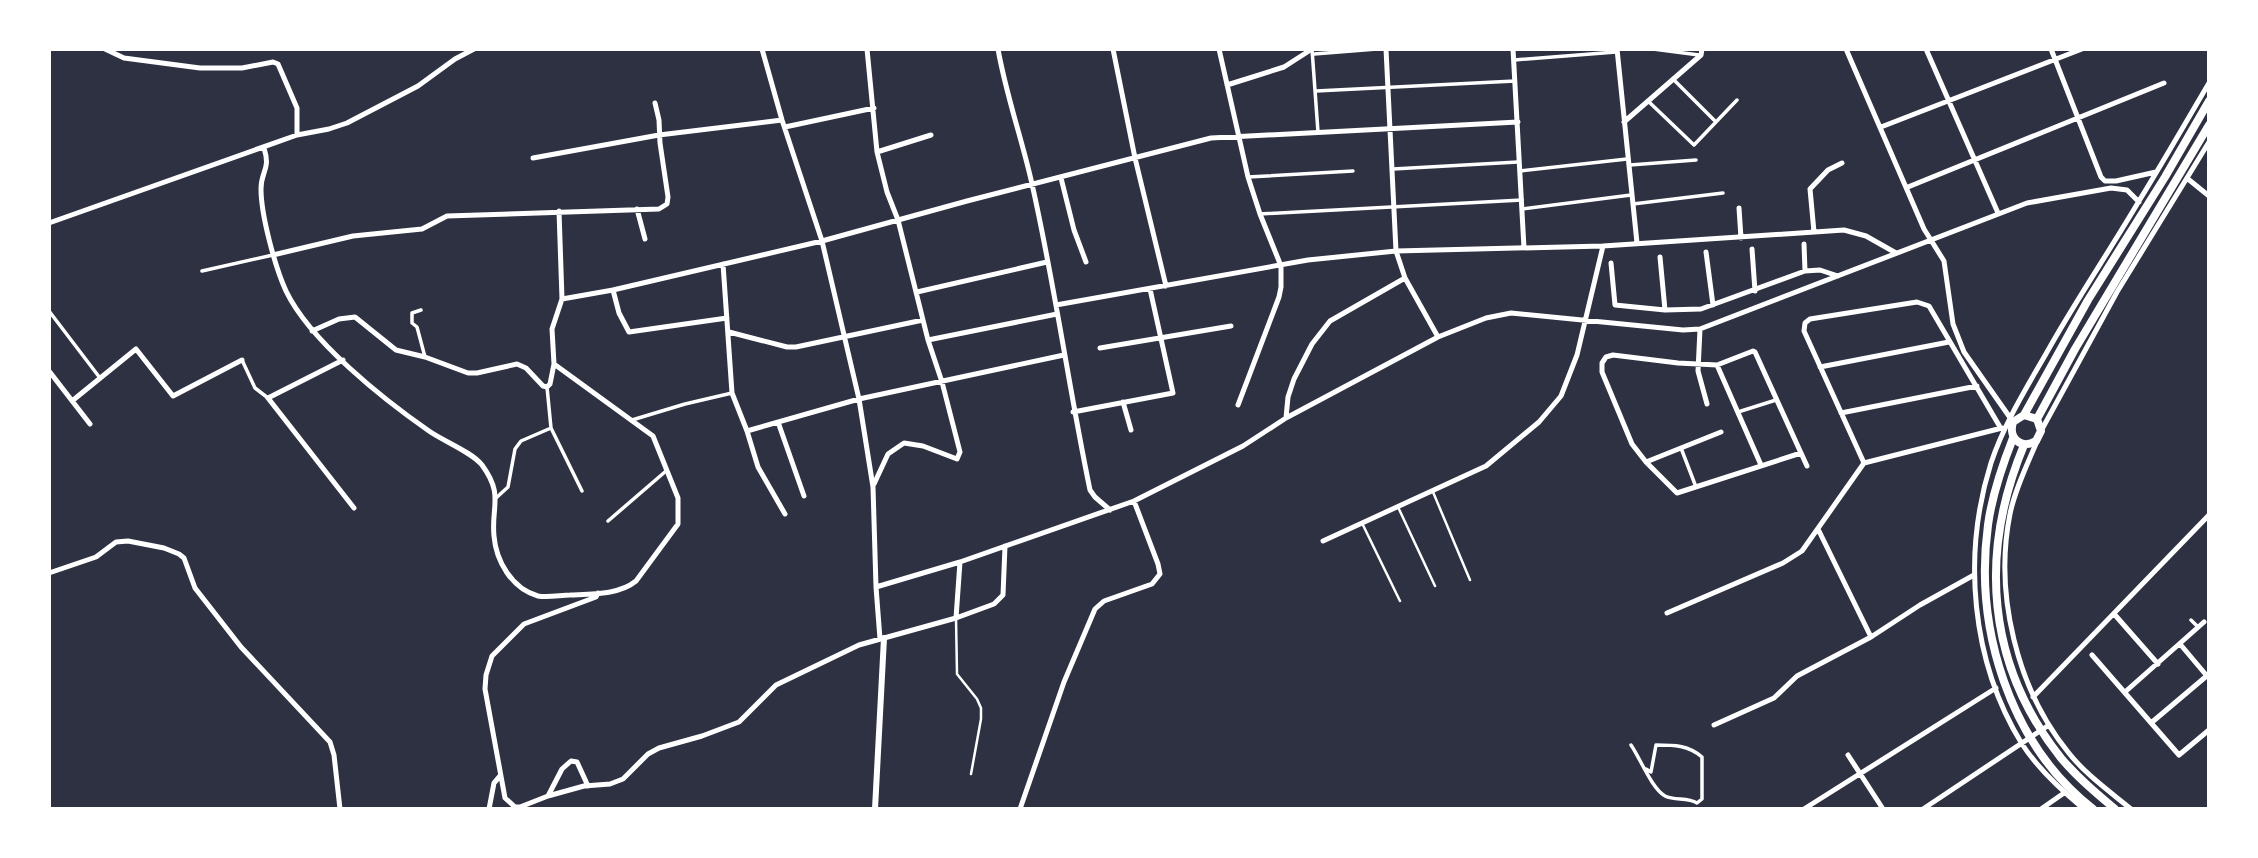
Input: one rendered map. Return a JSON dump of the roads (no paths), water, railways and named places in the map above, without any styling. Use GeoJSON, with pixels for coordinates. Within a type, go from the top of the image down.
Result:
{"type":"FeatureCollection","features":[{"type":"Feature","properties":{"kind":"main road"},"geometry":{"type":"LineString","coordinates":[[2093,809],[2070,788],[2031,738],[2018,716],[2000,669],[1990,631],[1984,582],[1988,523],[2009,427],[2024,415],[2088,300],[2209,101]]}},
{"type":"Feature","properties":{"kind":"main road"},"geometry":{"type":"LineString","coordinates":[[2024,445],[2030,444],[2040,435],[2037,419],[2075,349],[2209,125]]}},
{"type":"Feature","properties":{"kind":"main road"},"geometry":{"type":"LineString","coordinates":[[2079,295],[2088,300]]}},
{"type":"Feature","properties":{"kind":"main road"},"geometry":{"type":"LineString","coordinates":[[2024,415],[2037,419]]}},
{"type":"Feature","properties":{"kind":"main road"},"geometry":{"type":"LineString","coordinates":[[2009,427],[2024,445]]}},
{"type":"Feature","properties":{"kind":"main road"},"geometry":{"type":"LineString","coordinates":[[2024,445],[2011,476],[1997,541],[1995,574],[2003,640],[2013,672],[2062,758],[2081,780],[2115,809]]}},
{"type":"Feature","properties":{"kind":"street"},"geometry":{"type":"LineString","coordinates":[[105,49],[124,58],[200,68],[242,68],[273,62],[278,64],[297,108],[297,135]]}},
{"type":"Feature","properties":{"kind":"street"},"geometry":{"type":"LineString","coordinates":[[49,222],[297,135],[346,123],[418,86],[455,59],[474,49]]}},
{"type":"Feature","properties":{"kind":"street"},"geometry":{"type":"LineString","coordinates":[[762,49],[822,241],[859,399],[873,487],[876,587],[882,639],[873,809]]}},
{"type":"Feature","properties":{"kind":"street"},"geometry":{"type":"LineString","coordinates":[[867,49],[877,152],[887,192],[898,220],[960,452],[957,460],[923,446],[904,443],[888,454],[873,487]]}},
{"type":"Feature","properties":{"kind":"street"},"geometry":{"type":"LineString","coordinates":[[999,49],[1032,185],[1056,305],[1073,412],[1090,490],[1095,498],[1110,510]]}},
{"type":"Feature","properties":{"kind":"street"},"geometry":{"type":"LineString","coordinates":[[1113,49],[1135,158],[1166,286]]}},
{"type":"Feature","properties":{"kind":"street"},"geometry":{"type":"LineString","coordinates":[[1219,49],[1248,177],[1281,266],[1279,297],[1238,405]]}},
{"type":"Feature","properties":{"kind":"street"},"geometry":{"type":"LineString","coordinates":[[1227,85],[1284,67],[1313,52],[1377,49]]}},
{"type":"Feature","properties":{"kind":"street"},"geometry":{"type":"LineString","coordinates":[[1386,49],[1396,251],[1405,278],[1438,337]]}},
{"type":"Feature","properties":{"kind":"street"},"geometry":{"type":"LineString","coordinates":[[1513,49],[1524,248]]}},
{"type":"Feature","properties":{"kind":"street"},"geometry":{"type":"LineString","coordinates":[[1653,49],[1702,52]]}},
{"type":"Feature","properties":{"kind":"street"},"geometry":{"type":"LineString","coordinates":[[1846,49],[1930,239],[1944,261],[1953,324],[1964,352],[2009,427]]}},
{"type":"Feature","properties":{"kind":"street"},"geometry":{"type":"LineString","coordinates":[[1926,49],[1998,214]]}},
{"type":"Feature","properties":{"kind":"street"},"geometry":{"type":"LineString","coordinates":[[2051,49],[2101,177],[2105,181],[2116,181],[2156,172]]}},
{"type":"Feature","properties":{"kind":"street"},"geometry":{"type":"LineString","coordinates":[[1881,127],[2082,49]]}},
{"type":"Feature","properties":{"kind":"street"},"geometry":{"type":"LineString","coordinates":[[1514,60],[1617,50],[1637,243]]}},
{"type":"Feature","properties":{"kind":"street"},"geometry":{"type":"LineString","coordinates":[[1313,52],[1318,132]]}},
{"type":"Feature","properties":{"kind":"street"},"geometry":{"type":"LineString","coordinates":[[1624,122],[1702,52]]}},
{"type":"Feature","properties":{"kind":"street"},"geometry":{"type":"LineString","coordinates":[[1673,79],[1716,123]]}},
{"type":"Feature","properties":{"kind":"street"},"geometry":{"type":"LineString","coordinates":[[1316,91],[1515,81]]}},
{"type":"Feature","properties":{"kind":"street"},"geometry":{"type":"LineString","coordinates":[[2084,809],[2064,793],[2022,744],[1996,688],[1983,646],[1974,575],[1980,504],[1992,461],[2079,295],[2209,82]]}},
{"type":"Feature","properties":{"kind":"street"},"geometry":{"type":"LineString","coordinates":[[1908,187],[2164,83]]}},
{"type":"Feature","properties":{"kind":"street"},"geometry":{"type":"LineString","coordinates":[[1648,101],[1694,145],[1738,100]]}},
{"type":"Feature","properties":{"kind":"street"},"geometry":{"type":"LineString","coordinates":[[202,271],[353,236],[422,229],[447,216],[659,208],[667,204],[655,103]]}},
{"type":"Feature","properties":{"kind":"street"},"geometry":{"type":"LineString","coordinates":[[533,158],[659,135],[783,123],[874,108]]}},
{"type":"Feature","properties":{"kind":"street"},"geometry":{"type":"LineString","coordinates":[[562,299],[613,290],[822,241],[1211,138],[1518,122]]}},
{"type":"Feature","properties":{"kind":"street"},"geometry":{"type":"LineString","coordinates":[[877,152],[931,135]]}},
{"type":"Feature","properties":{"kind":"street"},"geometry":{"type":"LineString","coordinates":[[2131,809],[2088,773],[2045,728],[2024,676],[2014,642],[2005,573],[2010,514],[2040,435],[2117,292],[2209,142]]}},
{"type":"Feature","properties":{"kind":"street"},"geometry":{"type":"LineString","coordinates":[[264,148],[268,164],[262,177],[261,191],[273,255],[286,290],[312,331],[380,394],[430,432],[480,462],[490,478],[496,498],[494,536],[504,569],[518,586],[539,596],[597,593],[629,587],[678,524],[678,498],[653,436],[554,363]]}},
{"type":"Feature","properties":{"kind":"street"},"geometry":{"type":"LineString","coordinates":[[1521,171],[1627,162],[1696,160]]}},
{"type":"Feature","properties":{"kind":"street"},"geometry":{"type":"LineString","coordinates":[[1392,169],[1520,162]]}},
{"type":"Feature","properties":{"kind":"street"},"geometry":{"type":"LineString","coordinates":[[1814,232],[1810,189],[1828,170],[1842,163]]}},
{"type":"Feature","properties":{"kind":"street"},"geometry":{"type":"LineString","coordinates":[[1248,177],[1353,172]]}},
{"type":"Feature","properties":{"kind":"street"},"geometry":{"type":"LineString","coordinates":[[1061,177],[1074,230],[1086,262]]}},
{"type":"Feature","properties":{"kind":"street"},"geometry":{"type":"LineString","coordinates":[[2188,179],[2209,196]]}},
{"type":"Feature","properties":{"kind":"street"},"geometry":{"type":"LineString","coordinates":[[876,587],[960,562],[1134,501],[1242,446],[1286,418],[1438,337],[1486,317],[1511,313],[1683,330],[1700,329],[2027,203],[2110,188],[2127,190],[2138,202]]}},
{"type":"Feature","properties":{"kind":"street"},"geometry":{"type":"LineString","coordinates":[[1633,204],[1723,193]]}},
{"type":"Feature","properties":{"kind":"street"},"geometry":{"type":"LineString","coordinates":[[1522,209],[1631,195]]}},
{"type":"Feature","properties":{"kind":"street"},"geometry":{"type":"LineString","coordinates":[[1260,214],[1522,200]]}},
{"type":"Feature","properties":{"kind":"street"},"geometry":{"type":"LineString","coordinates":[[1739,208],[1741,238]]}},
{"type":"Feature","properties":{"kind":"street"},"geometry":{"type":"LineString","coordinates":[[637,209],[645,239]]}},
{"type":"Feature","properties":{"kind":"street"},"geometry":{"type":"LineString","coordinates":[[559,211],[562,299],[551,329],[554,363],[547,387],[551,428],[582,491]]}},
{"type":"Feature","properties":{"kind":"street"},"geometry":{"type":"LineString","coordinates":[[1056,305],[1308,260],[1396,251],[1603,246],[1844,230],[1866,236],[1896,253]]}},
{"type":"Feature","properties":{"kind":"street"},"geometry":{"type":"LineString","coordinates":[[1804,244],[1805,271]]}},
{"type":"Feature","properties":{"kind":"street"},"geometry":{"type":"LineString","coordinates":[[1323,541],[1486,466],[1539,422],[1561,396],[1577,355],[1603,246]]}},
{"type":"Feature","properties":{"kind":"street"},"geometry":{"type":"LineString","coordinates":[[1752,249],[1755,290]]}},
{"type":"Feature","properties":{"kind":"street"},"geometry":{"type":"LineString","coordinates":[[1706,252],[1713,305]]}},
{"type":"Feature","properties":{"kind":"street"},"geometry":{"type":"LineString","coordinates":[[1660,257],[1665,310]]}},
{"type":"Feature","properties":{"kind":"street"},"geometry":{"type":"LineString","coordinates":[[917,292],[1047,262]]}},
{"type":"Feature","properties":{"kind":"street"},"geometry":{"type":"LineString","coordinates":[[1611,263],[1615,305],[1665,310],[1689,310],[1713,305],[1805,271],[1819,270],[1838,276]]}},
{"type":"Feature","properties":{"kind":"street"},"geometry":{"type":"LineString","coordinates":[[723,264],[732,393],[758,467],[785,514]]}},
{"type":"Feature","properties":{"kind":"street"},"geometry":{"type":"LineString","coordinates":[[1286,418],[1288,397],[1294,379],[1312,344],[1330,321],[1405,278]]}},
{"type":"Feature","properties":{"kind":"street"},"geometry":{"type":"LineString","coordinates":[[1073,412],[1173,393],[1150,289]]}},
{"type":"Feature","properties":{"kind":"street"},"geometry":{"type":"LineString","coordinates":[[613,290],[619,313],[629,332],[727,318]]}},
{"type":"Feature","properties":{"kind":"street"},"geometry":{"type":"LineString","coordinates":[[1864,463],[1804,331],[1805,323],[1810,319],[1917,302],[1929,306],[1977,386],[2009,427]]}},
{"type":"Feature","properties":{"kind":"street"},"geometry":{"type":"LineString","coordinates":[[421,310],[412,313],[412,323],[417,327],[425,357]]}},
{"type":"Feature","properties":{"kind":"street"},"geometry":{"type":"LineString","coordinates":[[49,311],[100,377]]}},
{"type":"Feature","properties":{"kind":"street"},"geometry":{"type":"LineString","coordinates":[[928,340],[1057,314]]}},
{"type":"Feature","properties":{"kind":"street"},"geometry":{"type":"LineString","coordinates":[[312,331],[339,319],[355,317],[396,350],[425,357],[468,373],[517,364],[547,387]]}},
{"type":"Feature","properties":{"kind":"street"},"geometry":{"type":"LineString","coordinates":[[729,332],[787,347],[923,320]]}},
{"type":"Feature","properties":{"kind":"street"},"geometry":{"type":"LineString","coordinates":[[1100,348],[1231,326]]}},
{"type":"Feature","properties":{"kind":"street"},"geometry":{"type":"LineString","coordinates":[[1700,329],[1697,365],[1707,404]]}},
{"type":"Feature","properties":{"kind":"street"},"geometry":{"type":"LineString","coordinates":[[1820,367],[1949,342]]}},
{"type":"Feature","properties":{"kind":"street"},"geometry":{"type":"LineString","coordinates":[[72,401],[136,349],[173,396],[242,360],[255,388],[268,398],[355,508]]}},
{"type":"Feature","properties":{"kind":"street"},"geometry":{"type":"LineString","coordinates":[[1801,453],[1682,492],[1674,491],[1632,444],[1602,372],[1602,363],[1606,357],[1613,355],[1717,365],[1753,351],[1777,400],[1807,466]]}},
{"type":"Feature","properties":{"kind":"street"},"geometry":{"type":"LineString","coordinates":[[747,431],[859,399],[1063,355]]}},
{"type":"Feature","properties":{"kind":"street"},"geometry":{"type":"LineString","coordinates":[[268,398],[343,360]]}},
{"type":"Feature","properties":{"kind":"street"},"geometry":{"type":"LineString","coordinates":[[1717,365],[1761,465]]}},
{"type":"Feature","properties":{"kind":"street"},"geometry":{"type":"LineString","coordinates":[[49,371],[90,424]]}},
{"type":"Feature","properties":{"kind":"street"},"geometry":{"type":"LineString","coordinates":[[1841,413],[1977,386]]}},
{"type":"Feature","properties":{"kind":"street"},"geometry":{"type":"LineString","coordinates":[[631,420],[732,393]]}},
{"type":"Feature","properties":{"kind":"street"},"geometry":{"type":"LineString","coordinates":[[1738,412],[1777,400]]}},
{"type":"Feature","properties":{"kind":"street"},"geometry":{"type":"LineString","coordinates":[[1123,402],[1130,430]]}},
{"type":"Feature","properties":{"kind":"street"},"geometry":{"type":"LineString","coordinates":[[778,422],[804,496]]}},
{"type":"Feature","properties":{"kind":"street"},"geometry":{"type":"LineString","coordinates":[[1667,613],[1783,563],[1802,551],[1864,463],[2009,427]]}},
{"type":"Feature","properties":{"kind":"street"},"geometry":{"type":"LineString","coordinates":[[496,498],[508,487],[515,449],[521,441],[551,428]]}},
{"type":"Feature","properties":{"kind":"street"},"geometry":{"type":"LineString","coordinates":[[1646,461],[1721,432]]}},
{"type":"Feature","properties":{"kind":"street"},"geometry":{"type":"LineString","coordinates":[[1681,448],[1696,487]]}},
{"type":"Feature","properties":{"kind":"street"},"geometry":{"type":"LineString","coordinates":[[608,521],[666,471]]}},
{"type":"Feature","properties":{"kind":"street"},"geometry":{"type":"LineString","coordinates":[[1020,809],[1064,682],[1095,609],[1104,601],[1152,584],[1160,574],[1134,501]]}},
{"type":"Feature","properties":{"kind":"street"},"geometry":{"type":"LineString","coordinates":[[2034,697],[2209,514]]}},
{"type":"Feature","properties":{"kind":"street"},"geometry":{"type":"LineString","coordinates":[[1818,529],[1871,637]]}},
{"type":"Feature","properties":{"kind":"street"},"geometry":{"type":"LineString","coordinates":[[49,573],[96,557],[116,542],[128,541],[163,548],[184,558],[195,588],[241,647],[330,742],[340,809]]}},
{"type":"Feature","properties":{"kind":"street"},"geometry":{"type":"LineString","coordinates":[[597,593],[596,597],[524,624],[492,656],[485,689],[505,798],[515,807],[548,796],[623,779],[648,754],[739,722],[776,685],[859,645],[956,618],[994,604],[1003,595],[1005,546]]}},
{"type":"Feature","properties":{"kind":"street"},"geometry":{"type":"LineString","coordinates":[[956,618],[960,562]]}},
{"type":"Feature","properties":{"kind":"street"},"geometry":{"type":"LineString","coordinates":[[1714,725],[1774,698],[1797,676],[1871,637],[1920,605],[1974,575]]}},
{"type":"Feature","properties":{"kind":"street"},"geometry":{"type":"LineString","coordinates":[[2115,615],[2158,663]]}},
{"type":"Feature","properties":{"kind":"street"},"geometry":{"type":"LineString","coordinates":[[2191,620],[2198,627]]}},
{"type":"Feature","properties":{"kind":"street"},"geometry":{"type":"LineString","coordinates":[[2126,692],[2204,622]]}},
{"type":"Feature","properties":{"kind":"street"},"geometry":{"type":"LineString","coordinates":[[2151,723],[2208,676],[2180,644]]}},
{"type":"Feature","properties":{"kind":"street"},"geometry":{"type":"LineString","coordinates":[[2092,655],[2179,755],[2209,730]]}},
{"type":"Feature","properties":{"kind":"street"},"geometry":{"type":"LineString","coordinates":[[1804,809],[1996,688]]}},
{"type":"Feature","properties":{"kind":"street"},"geometry":{"type":"LineString","coordinates":[[1923,809],[2045,728]]}},
{"type":"Feature","properties":{"kind":"street"},"geometry":{"type":"LineString","coordinates":[[1631,745],[1661,794],[1697,803],[1702,799],[1702,757],[1693,749],[1656,745],[1651,772],[1646,769]]}},
{"type":"Feature","properties":{"kind":"street"},"geometry":{"type":"LineString","coordinates":[[1848,755],[1883,809]]}},
{"type":"Feature","properties":{"kind":"street"},"geometry":{"type":"LineString","coordinates":[[548,796],[562,769],[571,761],[577,762],[588,786]]}},
{"type":"Feature","properties":{"kind":"street"},"geometry":{"type":"LineString","coordinates":[[489,809],[494,783],[500,776]]}},
{"type":"Feature","properties":{"kind":"street"},"geometry":{"type":"LineString","coordinates":[[2041,809],[2064,793]]}},
{"type":"Feature","properties":{"kind":"lane"},"geometry":{"type":"LineString","coordinates":[[1433,492],[1469,580]]}},
{"type":"Feature","properties":{"kind":"lane"},"geometry":{"type":"LineString","coordinates":[[1398,507],[1435,586]]}},
{"type":"Feature","properties":{"kind":"lane"},"geometry":{"type":"LineString","coordinates":[[1362,523],[1400,601]]}},
{"type":"Feature","properties":{"kind":"lane"},"geometry":{"type":"LineString","coordinates":[[956,618],[957,674],[981,708],[971,774]]}}]}
